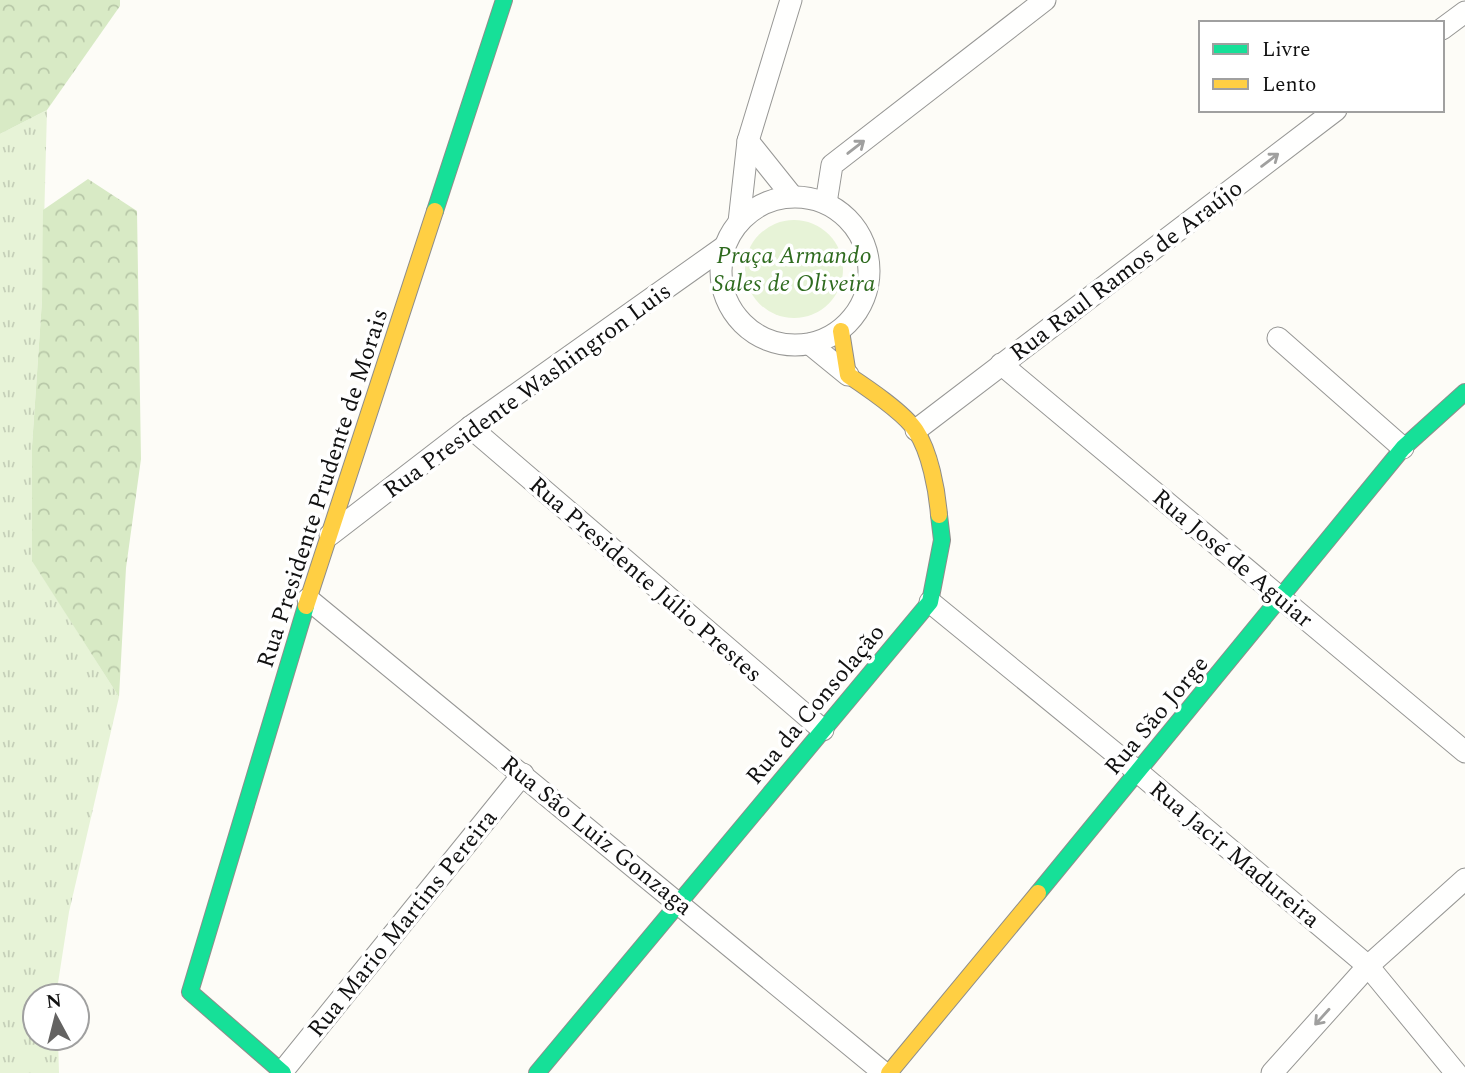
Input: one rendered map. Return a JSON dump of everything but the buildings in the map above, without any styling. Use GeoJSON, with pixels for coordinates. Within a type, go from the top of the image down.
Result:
{"type":"FeatureCollection","features":[{"type":"Feature","properties":{"kind":"street","name":"Rua Presidente Prudente de Morais"},"geometry":{"type":"LineString","coordinates":[[282,1072],[190,992],[308,599],[504,0]]}},
{"type":"Feature","properties":{"kind":"street"},"geometry":{"type":"LineString","coordinates":[[739,222],[748,141],[791,0]]}},
{"type":"Feature","properties":{"kind":"street"},"geometry":{"type":"LineString","coordinates":[[825,203],[832,165],[1045,0]]}},
{"type":"Feature","properties":{"kind":"street"},"geometry":{"type":"LineString","coordinates":[[1444,28],[1465,12]]}},
{"type":"Feature","properties":{"kind":"street","name":"Rua Raul Ramos de Araújo"},"geometry":{"type":"LineString","coordinates":[[916,430],[1333,112]]}},
{"type":"Feature","properties":{"kind":"street"},"geometry":{"type":"LineString","coordinates":[[748,141],[792,196]]}},
{"type":"Feature","properties":{"kind":"street"},"geometry":{"type":"LineString","coordinates":[[792,196],[825,203],[849,219],[866,246],[870,278],[860,309],[841,331],[810,344],[782,345],[752,332],[732,312],[721,280],[724,247],[739,222],[765,203],[792,196]]}},
{"type":"Feature","properties":{"kind":"street","name":"Rua Presidente Washingron Luis"},"geometry":{"type":"LineString","coordinates":[[330,536],[470,427],[724,247]]}},
{"type":"Feature","properties":{"kind":"street"},"geometry":{"type":"LineString","coordinates":[[841,331],[848,375]]}},
{"type":"Feature","properties":{"kind":"street"},"geometry":{"type":"LineString","coordinates":[[1278,338],[1403,448]]}},
{"type":"Feature","properties":{"kind":"street"},"geometry":{"type":"LineString","coordinates":[[810,344],[848,375]]}},
{"type":"Feature","properties":{"kind":"street","name":"Rua José de Aguiar"},"geometry":{"type":"LineString","coordinates":[[1001,364],[1465,752]]}},
{"type":"Feature","properties":{"kind":"street","name":"Rua da Consolação"},"geometry":{"type":"LineString","coordinates":[[537,1073],[930,603],[942,540],[936,482],[916,430],[879,396],[848,375]]}},
{"type":"Feature","properties":{"kind":"street","name":"Rua São Jorge"},"geometry":{"type":"LineString","coordinates":[[886,1073],[1282,598],[1403,448],[1465,392]]}},
{"type":"Feature","properties":{"kind":"street","name":"Rua Presidente Júlio Prestes"},"geometry":{"type":"LineString","coordinates":[[470,427],[823,730]]}},
{"type":"Feature","properties":{"kind":"street","name":"Rua São Luiz Gonzaga"},"geometry":{"type":"LineString","coordinates":[[308,599],[886,1073]]}},
{"type":"Feature","properties":{"kind":"street","name":"Rua Jacir Madureira"},"geometry":{"type":"LineString","coordinates":[[930,603],[1138,772],[1368,966],[1456,1073]]}},
{"type":"Feature","properties":{"kind":"street","name":"Rua Mario Martins Pereira"},"geometry":{"type":"LineString","coordinates":[[282,1072],[523,774]]}},
{"type":"Feature","properties":{"kind":"street"},"geometry":{"type":"LineString","coordinates":[[1272,1073],[1368,966],[1465,879]]}},
{"type":"Feature","properties":{"kind":"green space"},"geometry":{"type":"Polygon","coordinates":[[[0,0],[120,0],[120,6],[47,110],[0,134],[0,0]]]}},
{"type":"Feature","properties":{"kind":"green space"},"geometry":{"type":"Polygon","coordinates":[[[47,110],[42,300],[32,446],[32,560],[119,697],[69,912],[58,982],[21,982],[21,1052],[58,1052],[59,1073],[0,1073],[0,134],[47,110]]]}},
{"type":"Feature","properties":{"kind":"green space"},"geometry":{"type":"Polygon","coordinates":[[[88,179],[137,211],[141,459],[126,568],[119,697],[32,561],[32,446],[42,300],[43,210],[88,179]]]}},
{"type":"Feature","properties":{"kind":"green space","name":"Praça Armando Sales de Oliveira"},"geometry":{"type":"Polygon","coordinates":[[[794,220],[813,224],[829,234],[839,250],[843,269],[839,288],[829,304],[813,314],[794,318],[775,314],[759,304],[749,288],[745,269],[749,250],[759,234],[775,224],[794,220]]]}},
{"type":"Feature","properties":{"kind":"traffic: fast"},"geometry":{"type":"LineString","coordinates":[[435,211],[504,0]]}},
{"type":"Feature","properties":{"kind":"traffic: fast"},"geometry":{"type":"LineString","coordinates":[[1038,893],[1403,448],[1465,392]]}},
{"type":"Feature","properties":{"kind":"traffic: fast"},"geometry":{"type":"LineString","coordinates":[[537,1073],[930,602],[942,540],[939,515]]}},
{"type":"Feature","properties":{"kind":"traffic: fast"},"geometry":{"type":"LineString","coordinates":[[283,1073],[190,992],[306,606]]}},
{"type":"Feature","properties":{"kind":"traffic: slow"},"geometry":{"type":"LineString","coordinates":[[306,606],[435,211]]}},
{"type":"Feature","properties":{"kind":"traffic: slow"},"geometry":{"type":"LineString","coordinates":[[841,331],[848,375],[903,416],[921,440],[932,472],[939,515]]}},
{"type":"Feature","properties":{"kind":"traffic: slow"},"geometry":{"type":"LineString","coordinates":[[889,1073],[1038,893]]}}]}
